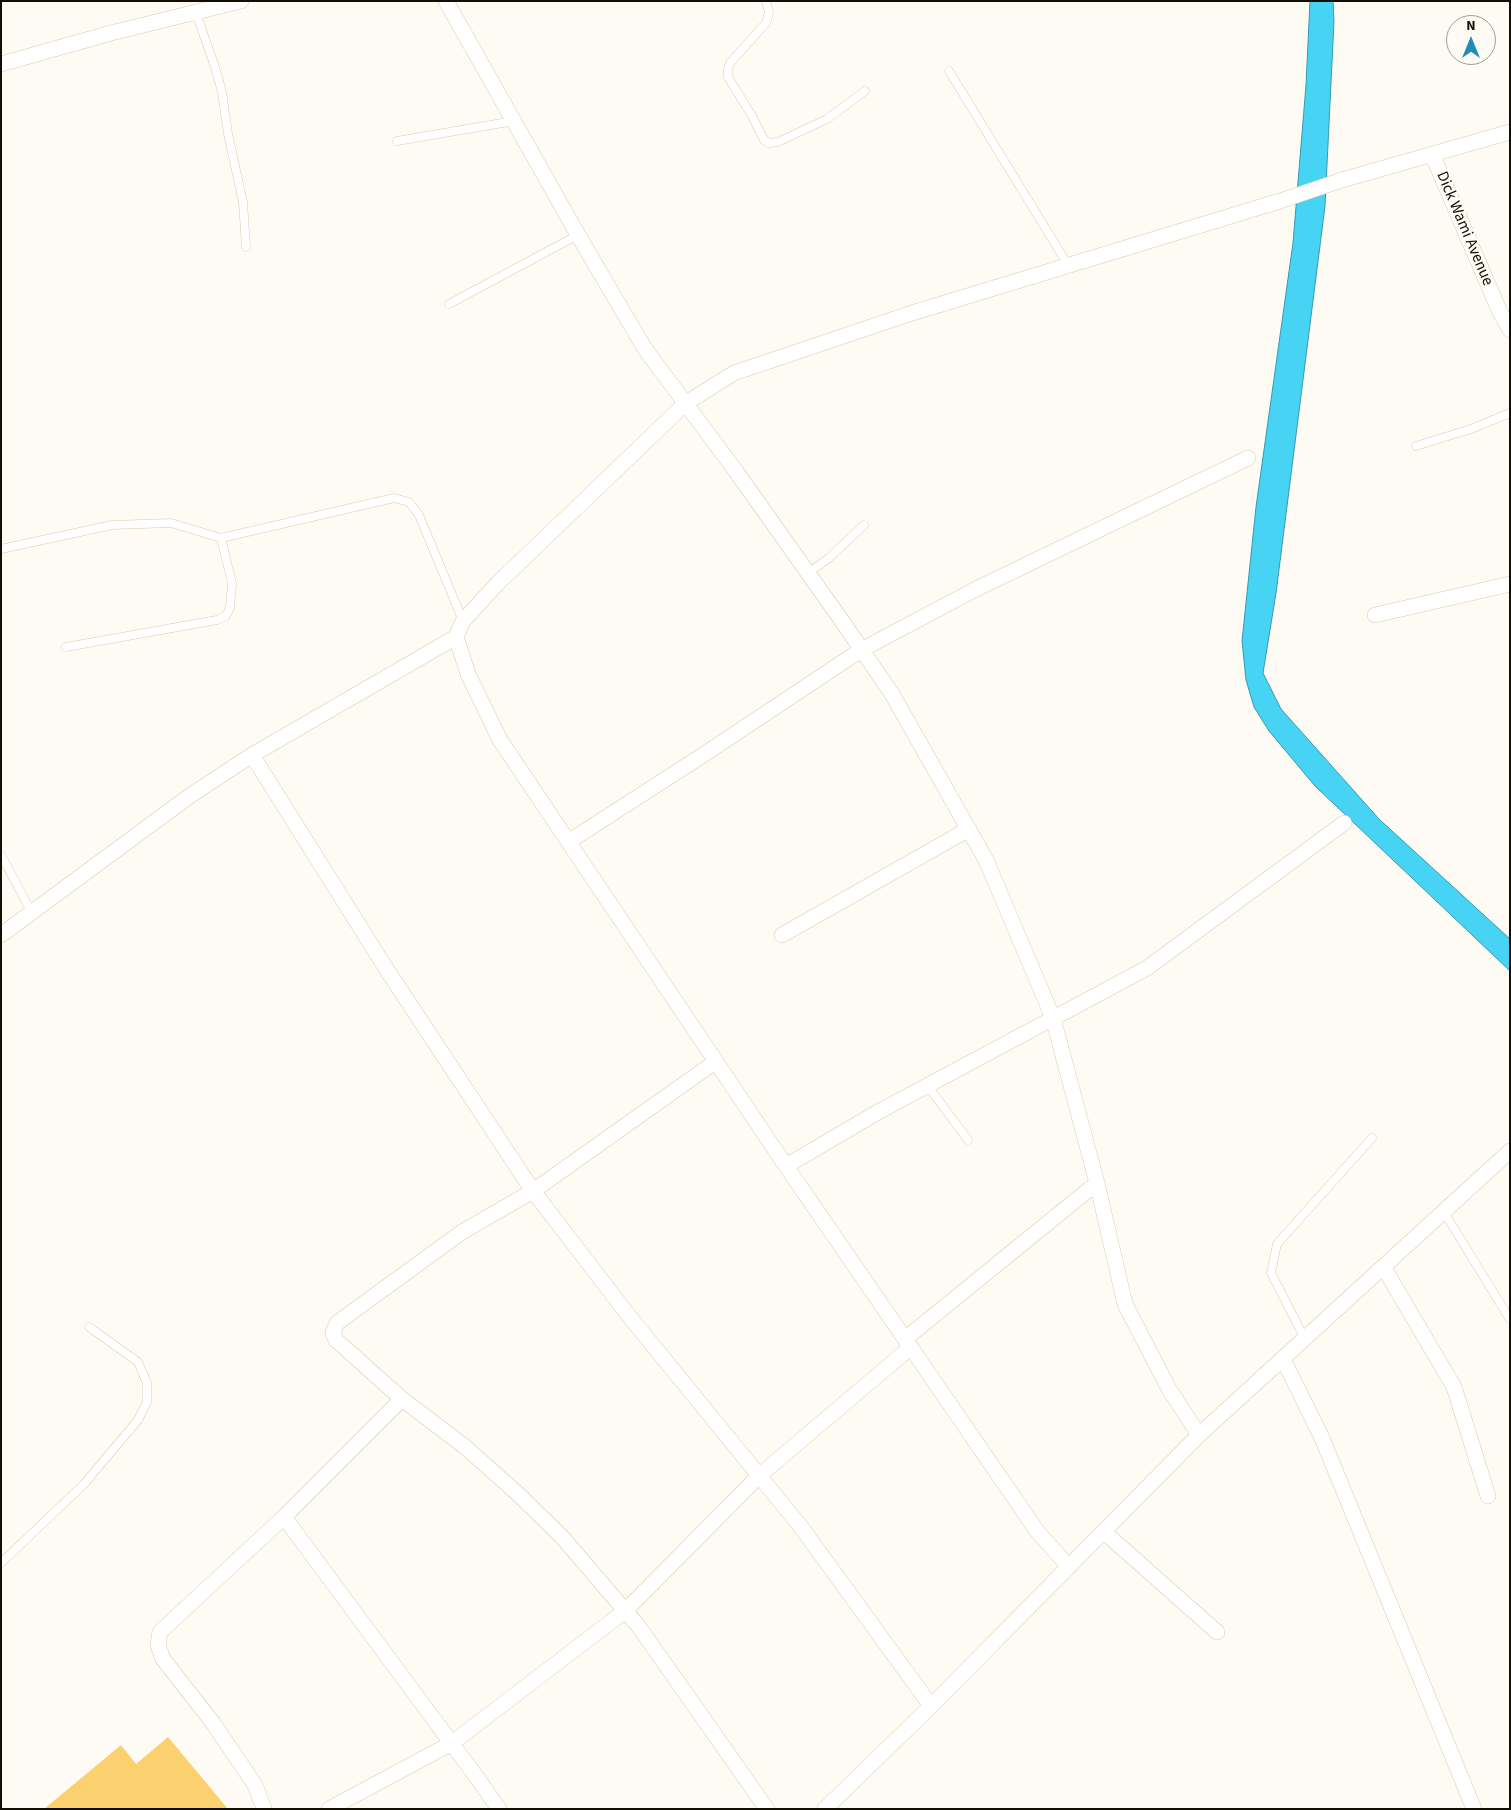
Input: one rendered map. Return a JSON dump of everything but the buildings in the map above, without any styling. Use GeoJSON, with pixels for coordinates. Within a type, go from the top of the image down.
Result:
{"type":"FeatureCollection","features":[{"type":"Feature","properties":{"kind":"street"},"geometry":{"type":"LineString","coordinates":[[1,64],[111,33],[196,12],[217,4],[241,1]]}},
{"type":"Feature","properties":{"kind":"street"},"geometry":{"type":"LineString","coordinates":[[446,1],[578,235],[645,349],[808,573],[892,694],[986,860],[1054,1018],[1097,1183],[1125,1304],[1169,1389],[1199,1435]]}},
{"type":"Feature","properties":{"kind":"street"},"geometry":{"type":"LineString","coordinates":[[1,935],[191,795],[252,755],[456,637],[463,621],[498,583],[686,403],[734,373],[912,313],[1280,202],[1342,180],[1510,132]]}},
{"type":"Feature","properties":{"kind":"street","name":"Dick Wami Avenue"},"geometry":{"type":"LineString","coordinates":[[1432,154],[1499,310],[1510,330]]}},
{"type":"Feature","properties":{"kind":"street"},"geometry":{"type":"LineString","coordinates":[[568,842],[862,650],[974,590],[1248,458]]}},
{"type":"Feature","properties":{"kind":"street"},"geometry":{"type":"LineString","coordinates":[[1375,615],[1510,584]]}},
{"type":"Feature","properties":{"kind":"street"},"geometry":{"type":"LineString","coordinates":[[456,637],[468,674],[500,740],[715,1062],[1037,1531],[1069,1567]]}},
{"type":"Feature","properties":{"kind":"street"},"geometry":{"type":"LineString","coordinates":[[252,755],[387,970],[533,1191],[629,1316],[801,1527],[931,1706]]}},
{"type":"Feature","properties":{"kind":"street"},"geometry":{"type":"LineString","coordinates":[[786,1166],[927,1085],[1147,968],[1344,822]]}},
{"type":"Feature","properties":{"kind":"street"},"geometry":{"type":"LineString","coordinates":[[782,935],[969,829]]}},
{"type":"Feature","properties":{"kind":"street"},"geometry":{"type":"LineString","coordinates":[[715,1062],[533,1191],[462,1232],[337,1323],[333,1333],[336,1340],[402,1399],[464,1446],[517,1493],[563,1538],[639,1627],[768,1809]]}},
{"type":"Feature","properties":{"kind":"street"},"geometry":{"type":"LineString","coordinates":[[825,1809],[931,1706],[1199,1435],[1444,1212],[1508,1157]]}},
{"type":"Feature","properties":{"kind":"street"},"geometry":{"type":"LineString","coordinates":[[328,1809],[452,1743],[625,1611],[760,1475],[908,1343],[1097,1183]]}},
{"type":"Feature","properties":{"kind":"street"},"geometry":{"type":"LineString","coordinates":[[1384,1268],[1454,1387],[1488,1496]]}},
{"type":"Feature","properties":{"kind":"street"},"geometry":{"type":"LineString","coordinates":[[1283,1359],[1322,1438],[1474,1809]]}},
{"type":"Feature","properties":{"kind":"street"},"geometry":{"type":"LineString","coordinates":[[264,1809],[254,1785],[213,1723],[163,1659],[158,1645],[160,1632],[284,1517],[402,1399]]}},
{"type":"Feature","properties":{"kind":"street"},"geometry":{"type":"LineString","coordinates":[[284,1517],[499,1809]]}},
{"type":"Feature","properties":{"kind":"street"},"geometry":{"type":"LineString","coordinates":[[1104,1532],[1217,1632]]}},
{"type":"Feature","properties":{"kind":"lane"},"geometry":{"type":"LineString","coordinates":[[766,1],[770,13],[766,23],[730,63],[728,69],[728,76],[764,140],[770,143],[778,142],[827,119],[865,91]]}},
{"type":"Feature","properties":{"kind":"lane"},"geometry":{"type":"LineString","coordinates":[[196,12],[222,92],[228,134],[243,202],[246,247]]}},
{"type":"Feature","properties":{"kind":"lane"},"geometry":{"type":"LineString","coordinates":[[950,71],[1068,265]]}},
{"type":"Feature","properties":{"kind":"lane"},"geometry":{"type":"LineString","coordinates":[[397,142],[514,122]]}},
{"type":"Feature","properties":{"kind":"lane"},"geometry":{"type":"LineString","coordinates":[[449,304],[578,235]]}},
{"type":"Feature","properties":{"kind":"lane"},"geometry":{"type":"LineString","coordinates":[[1416,446],[1471,429],[1510,413]]}},
{"type":"Feature","properties":{"kind":"lane"},"geometry":{"type":"LineString","coordinates":[[1,549],[112,525],[171,523],[221,538],[394,498],[409,502],[419,515],[463,621]]}},
{"type":"Feature","properties":{"kind":"lane"},"geometry":{"type":"LineString","coordinates":[[808,573],[829,558],[864,525]]}},
{"type":"Feature","properties":{"kind":"lane"},"geometry":{"type":"LineString","coordinates":[[66,647],[217,620],[226,616],[230,608],[232,583],[221,538]]}},
{"type":"Feature","properties":{"kind":"lane"},"geometry":{"type":"LineString","coordinates":[[1,856],[32,913]]}},
{"type":"Feature","properties":{"kind":"lane"},"geometry":{"type":"LineString","coordinates":[[927,1085],[968,1140]]}},
{"type":"Feature","properties":{"kind":"lane"},"geometry":{"type":"LineString","coordinates":[[1305,1339],[1271,1273],[1277,1244],[1372,1138]]}},
{"type":"Feature","properties":{"kind":"lane"},"geometry":{"type":"LineString","coordinates":[[1444,1212],[1509,1318]]}},
{"type":"Feature","properties":{"kind":"lane"},"geometry":{"type":"LineString","coordinates":[[1,1563],[84,1484],[138,1420],[147,1402],[147,1383],[138,1362],[89,1327]]}},
{"type":"Feature","properties":{"kind":"water"},"geometry":{"type":"Polygon","coordinates":[[[1310,1],[1333,1],[1334,21],[1325,206],[1276,593],[1263,673],[1281,709],[1379,819],[1510,939],[1510,971],[1315,786],[1269,731],[1254,707],[1246,680],[1242,641],[1256,507],[1293,243],[1306,85],[1310,1]]]}}]}
